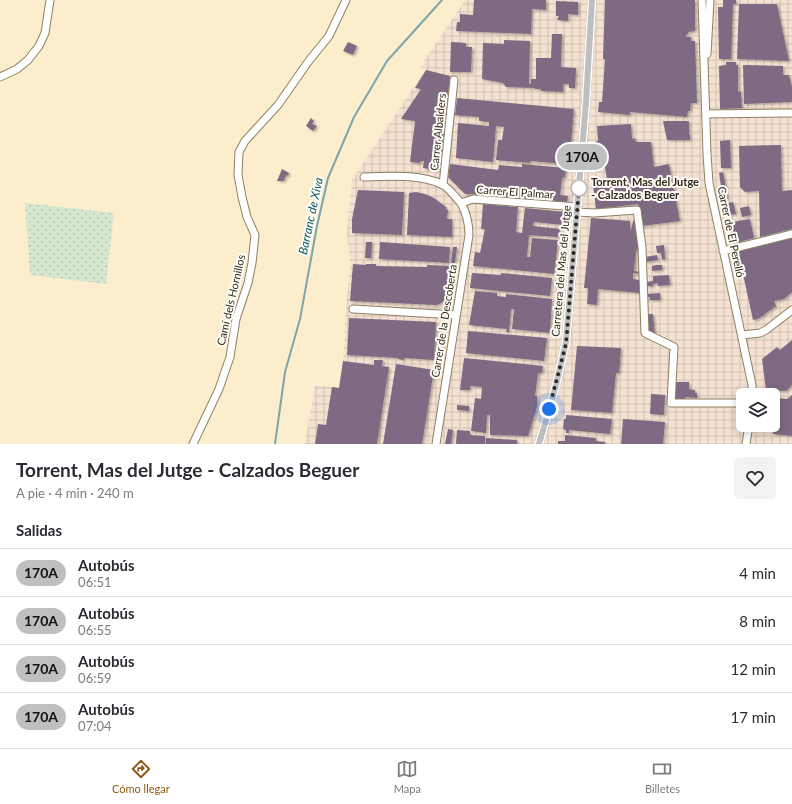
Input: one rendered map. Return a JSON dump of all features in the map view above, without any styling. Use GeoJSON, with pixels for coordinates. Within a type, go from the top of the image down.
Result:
{"type":"FeatureCollection","features":[{"type":"Feature","properties":{"kind":"street"},"geometry":{"type":"LineString","coordinates":[[0,77],[17,69],[28,60],[39,46],[45,33],[50,0]]}},
{"type":"Feature","properties":{"kind":"street","name":"Camí dels Hornillos"},"geometry":{"type":"LineString","coordinates":[[193,444],[219,389],[230,357],[236,319],[248,283],[252,263],[255,235],[247,217],[242,197],[238,175],[239,152],[245,141],[278,105],[308,62],[329,36],[346,0]]}},
{"type":"Feature","properties":{"kind":"street","name":"Carretera del Mas del Jutge"},"geometry":{"type":"LineString","coordinates":[[539,444],[566,344],[578,209],[592,0]]}},
{"type":"Feature","properties":{"kind":"street","name":"Carrer de El Perelló"},"geometry":{"type":"LineString","coordinates":[[702,0],[709,183],[752,388]]}},
{"type":"Feature","properties":{"kind":"street","name":"Carrer de El Perelló"},"geometry":{"type":"LineString","coordinates":[[705,72],[710,0]]}},
{"type":"Feature","properties":{"kind":"street","name":"Carrer Albalders"},"geometry":{"type":"LineString","coordinates":[[443,185],[454,80]]}},
{"type":"Feature","properties":{"kind":"street"},"geometry":{"type":"LineString","coordinates":[[706,114],[792,113]]}},
{"type":"Feature","properties":{"kind":"street"},"geometry":{"type":"LineString","coordinates":[[364,177],[392,176],[421,178],[443,185],[461,203]]}},
{"type":"Feature","properties":{"kind":"street","name":"Carrer El Palmar"},"geometry":{"type":"LineString","coordinates":[[461,203],[472,199],[578,209],[594,213],[636,210],[643,261],[645,333],[674,347],[671,403],[736,403]]}},
{"type":"Feature","properties":{"kind":"street","name":"Carrer de la Descoberta"},"geometry":{"type":"LineString","coordinates":[[436,444],[469,235],[469,220],[461,203]]}},
{"type":"Feature","properties":{"kind":"street"},"geometry":{"type":"LineString","coordinates":[[723,251],[792,234]]}},
{"type":"Feature","properties":{"kind":"street"},"geometry":{"type":"LineString","coordinates":[[353,309],[456,315]]}},
{"type":"Feature","properties":{"kind":"street"},"geometry":{"type":"LineString","coordinates":[[742,335],[760,333],[791,313]]}},
{"type":"Feature","properties":{"kind":"street"},"geometry":{"type":"LineString","coordinates":[[746,444],[748,432]]}},
{"type":"Feature","properties":{"kind":"shaded area"},"geometry":{"type":"Polygon","coordinates":[[[465,0],[792,0],[792,444],[305,444],[315,385],[339,388],[343,361],[345,318],[351,261],[347,232],[352,180],[426,69],[420,67],[465,0]]]}},
{"type":"Feature","properties":{"kind":"green space"},"geometry":{"type":"Polygon","coordinates":[[[25,203],[114,213],[106,284],[30,275],[25,203]]]}},
{"type":"Feature","properties":{"kind":"building"},"geometry":{"type":"Polygon","coordinates":[[[474,0],[546,0],[546,10],[532,9],[531,34],[456,31],[457,22],[460,22],[460,14],[473,15],[474,0]]]}},
{"type":"Feature","properties":{"kind":"building"},"geometry":{"type":"Polygon","coordinates":[[[605,0],[695,0],[695,31],[688,32],[686,37],[691,37],[691,41],[695,41],[697,103],[691,103],[690,111],[688,111],[687,117],[630,112],[630,115],[598,112],[599,102],[602,102],[605,59],[603,59],[605,0]]]}},
{"type":"Feature","properties":{"kind":"building"},"geometry":{"type":"Polygon","coordinates":[[[723,0],[736,0],[736,4],[733,4],[731,59],[719,59],[718,7],[723,7],[723,0]]]}},
{"type":"Feature","properties":{"kind":"building"},"geometry":{"type":"Polygon","coordinates":[[[556,1],[578,2],[578,15],[568,14],[568,21],[557,20],[559,16],[556,16],[556,1]]]}},
{"type":"Feature","properties":{"kind":"building"},"geometry":{"type":"Polygon","coordinates":[[[739,4],[777,4],[789,61],[737,59],[739,4]]]}},
{"type":"Feature","properties":{"kind":"building"},"geometry":{"type":"Polygon","coordinates":[[[552,34],[562,34],[561,67],[576,68],[575,88],[569,88],[569,84],[563,84],[563,92],[541,91],[541,89],[535,88],[506,87],[503,83],[482,79],[483,43],[504,44],[504,40],[530,41],[529,84],[531,84],[531,79],[536,79],[536,58],[551,58],[552,34]]]}},
{"type":"Feature","properties":{"kind":"building"},"geometry":{"type":"Polygon","coordinates":[[[348,42],[357,46],[353,55],[343,51],[348,42]]]}},
{"type":"Feature","properties":{"kind":"building"},"geometry":{"type":"Polygon","coordinates":[[[451,42],[466,43],[466,47],[472,47],[471,72],[450,72],[451,42]]]}},
{"type":"Feature","properties":{"kind":"building"},"geometry":{"type":"Polygon","coordinates":[[[726,62],[736,62],[736,65],[738,65],[738,92],[741,91],[742,108],[720,109],[719,66],[726,65],[726,62]]]}},
{"type":"Feature","properties":{"kind":"building"},"geometry":{"type":"Polygon","coordinates":[[[743,65],[783,66],[783,75],[789,75],[792,87],[792,102],[744,104],[743,65]]]}},
{"type":"Feature","properties":{"kind":"building"},"geometry":{"type":"Polygon","coordinates":[[[426,70],[450,76],[440,170],[423,168],[424,161],[420,161],[420,163],[410,162],[415,121],[401,119],[421,89],[415,88],[426,70]]]}},
{"type":"Feature","properties":{"kind":"building"},"geometry":{"type":"Polygon","coordinates":[[[457,98],[574,109],[570,153],[565,153],[564,164],[496,160],[498,140],[502,140],[504,127],[496,126],[493,162],[456,158],[458,123],[489,126],[489,122],[479,121],[479,117],[455,115],[457,98]]]}},
{"type":"Feature","properties":{"kind":"building"},"geometry":{"type":"Polygon","coordinates":[[[311,118],[314,121],[312,124],[317,126],[313,131],[306,126],[311,118]]]}},
{"type":"Feature","properties":{"kind":"building"},"geometry":{"type":"Polygon","coordinates":[[[663,121],[689,121],[690,140],[667,140],[663,121]]]}},
{"type":"Feature","properties":{"kind":"building"},"geometry":{"type":"Polygon","coordinates":[[[631,124],[632,139],[635,138],[636,142],[651,142],[654,167],[669,164],[680,221],[642,226],[638,204],[596,209],[593,185],[598,184],[597,182],[607,180],[603,155],[608,155],[608,152],[597,153],[597,126],[631,124]]]}},
{"type":"Feature","properties":{"kind":"building"},"geometry":{"type":"Polygon","coordinates":[[[730,140],[731,168],[721,168],[720,141],[730,140]]]}},
{"type":"Feature","properties":{"kind":"building"},"geometry":{"type":"Polygon","coordinates":[[[781,145],[782,191],[792,190],[792,229],[760,237],[759,191],[745,192],[740,187],[739,146],[781,145]]]}},
{"type":"Feature","properties":{"kind":"building"},"geometry":{"type":"Polygon","coordinates":[[[450,164],[498,170],[499,165],[522,167],[522,164],[565,168],[565,177],[562,178],[560,195],[568,196],[567,202],[495,195],[465,194],[448,177],[450,164]]]}},
{"type":"Feature","properties":{"kind":"building"},"geometry":{"type":"Polygon","coordinates":[[[282,169],[289,173],[288,176],[286,175],[284,181],[277,181],[282,169]]]}},
{"type":"Feature","properties":{"kind":"building"},"geometry":{"type":"Polygon","coordinates":[[[723,172],[728,199],[723,200],[719,173],[723,172]]]}},
{"type":"Feature","properties":{"kind":"building"},"geometry":{"type":"Polygon","coordinates":[[[358,190],[404,192],[402,235],[352,233],[352,219],[358,190]]]}},
{"type":"Feature","properties":{"kind":"building"},"geometry":{"type":"Polygon","coordinates":[[[416,192],[434,198],[447,208],[447,219],[452,219],[452,237],[407,235],[409,193],[416,192]]]}},
{"type":"Feature","properties":{"kind":"building"},"geometry":{"type":"Polygon","coordinates":[[[733,202],[736,214],[729,215],[726,203],[733,202]]]}},
{"type":"Feature","properties":{"kind":"building"},"geometry":{"type":"Polygon","coordinates":[[[483,204],[518,207],[516,232],[522,233],[525,208],[566,212],[564,225],[534,222],[533,226],[560,229],[559,237],[529,235],[527,257],[530,257],[532,238],[558,240],[554,274],[473,266],[475,252],[480,253],[485,229],[481,229],[483,204]]]}},
{"type":"Feature","properties":{"kind":"building"},"geometry":{"type":"Polygon","coordinates":[[[749,206],[751,215],[742,217],[740,208],[749,206]]]}},
{"type":"Feature","properties":{"kind":"building"},"geometry":{"type":"Polygon","coordinates":[[[591,218],[630,221],[630,230],[633,221],[636,221],[640,251],[636,250],[634,271],[641,272],[641,274],[633,273],[633,279],[639,280],[639,293],[598,289],[597,305],[587,304],[588,288],[584,288],[591,218]]]}},
{"type":"Feature","properties":{"kind":"building"},"geometry":{"type":"Polygon","coordinates":[[[750,219],[754,238],[735,243],[732,222],[750,219]]]}},
{"type":"Feature","properties":{"kind":"building"},"geometry":{"type":"Polygon","coordinates":[[[792,238],[792,292],[784,299],[774,301],[776,306],[758,319],[753,320],[738,251],[792,238]]]}},
{"type":"Feature","properties":{"kind":"building"},"geometry":{"type":"Polygon","coordinates":[[[366,242],[372,242],[371,258],[365,258],[366,242]]]}},
{"type":"Feature","properties":{"kind":"building"},"geometry":{"type":"Polygon","coordinates":[[[380,242],[450,247],[449,263],[379,259],[380,242]]]}},
{"type":"Feature","properties":{"kind":"building"},"geometry":{"type":"Polygon","coordinates":[[[664,245],[665,259],[662,260],[661,253],[657,253],[656,246],[664,245]]]}},
{"type":"Feature","properties":{"kind":"building"},"geometry":{"type":"Polygon","coordinates":[[[453,247],[457,247],[455,263],[451,263],[453,247]]]}},
{"type":"Feature","properties":{"kind":"building"},"geometry":{"type":"Polygon","coordinates":[[[657,255],[658,260],[645,262],[645,257],[657,255]]]}},
{"type":"Feature","properties":{"kind":"building"},"geometry":{"type":"Polygon","coordinates":[[[353,264],[376,264],[376,266],[451,266],[445,301],[437,305],[350,301],[353,264]]]}},
{"type":"Feature","properties":{"kind":"building"},"geometry":{"type":"Polygon","coordinates":[[[662,265],[662,270],[652,271],[652,266],[662,265]]]}},
{"type":"Feature","properties":{"kind":"building"},"geometry":{"type":"Polygon","coordinates":[[[472,273],[501,275],[501,273],[552,278],[550,296],[470,288],[472,273]]]}},
{"type":"Feature","properties":{"kind":"building"},"geometry":{"type":"Polygon","coordinates":[[[669,275],[670,285],[658,286],[658,283],[653,284],[653,286],[646,286],[646,282],[653,281],[653,276],[669,275]]]}},
{"type":"Feature","properties":{"kind":"building"},"geometry":{"type":"Polygon","coordinates":[[[475,291],[497,293],[497,296],[506,297],[506,294],[552,299],[550,333],[512,329],[514,309],[511,309],[509,332],[506,332],[507,329],[469,325],[475,291]]]}},
{"type":"Feature","properties":{"kind":"building"},"geometry":{"type":"Polygon","coordinates":[[[660,293],[660,300],[650,300],[650,297],[648,297],[648,300],[646,300],[646,294],[660,293]]]}},
{"type":"Feature","properties":{"kind":"building"},"geometry":{"type":"Polygon","coordinates":[[[647,314],[653,314],[655,336],[647,332],[647,314]]]}},
{"type":"Feature","properties":{"kind":"building"},"geometry":{"type":"Polygon","coordinates":[[[349,318],[436,322],[434,360],[404,358],[404,360],[398,358],[347,355],[349,318]]]}},
{"type":"Feature","properties":{"kind":"building"},"geometry":{"type":"Polygon","coordinates":[[[468,331],[547,338],[544,361],[466,353],[468,331]]]}},
{"type":"Feature","properties":{"kind":"building"},"geometry":{"type":"Polygon","coordinates":[[[792,340],[792,385],[786,391],[780,391],[780,388],[766,388],[762,359],[777,347],[780,350],[792,340]]]}},
{"type":"Feature","properties":{"kind":"building"},"geometry":{"type":"Polygon","coordinates":[[[577,346],[621,348],[619,373],[616,373],[612,413],[571,410],[577,346]]]}},
{"type":"Feature","properties":{"kind":"building"},"geometry":{"type":"Polygon","coordinates":[[[464,358],[543,366],[542,373],[538,373],[535,396],[537,396],[537,407],[528,436],[490,435],[490,415],[487,415],[486,433],[471,431],[475,398],[481,399],[482,387],[470,386],[470,390],[460,390],[464,358]]]}},
{"type":"Feature","properties":{"kind":"building"},"geometry":{"type":"Polygon","coordinates":[[[374,360],[383,360],[382,366],[389,367],[377,444],[315,444],[318,424],[326,425],[332,387],[339,388],[343,361],[374,365],[374,360]]]}},
{"type":"Feature","properties":{"kind":"building"},"geometry":{"type":"Polygon","coordinates":[[[396,364],[434,370],[422,444],[383,444],[396,364]]]}},
{"type":"Feature","properties":{"kind":"building"},"geometry":{"type":"Polygon","coordinates":[[[674,382],[689,382],[689,389],[695,390],[695,393],[697,393],[697,398],[685,397],[685,400],[673,400],[674,382]]]}},
{"type":"Feature","properties":{"kind":"building"},"geometry":{"type":"Polygon","coordinates":[[[651,394],[665,395],[664,415],[650,414],[651,394]]]}},
{"type":"Feature","properties":{"kind":"building"},"geometry":{"type":"Polygon","coordinates":[[[792,395],[792,436],[773,434],[773,432],[780,432],[780,398],[787,399],[792,395]]]}},
{"type":"Feature","properties":{"kind":"building"},"geometry":{"type":"Polygon","coordinates":[[[457,405],[469,406],[469,411],[457,410],[457,405]]]}},
{"type":"Feature","properties":{"kind":"building"},"geometry":{"type":"Polygon","coordinates":[[[566,415],[612,419],[610,434],[569,430],[569,433],[566,433],[566,430],[563,429],[566,415]]]}},
{"type":"Feature","properties":{"kind":"building"},"geometry":{"type":"Polygon","coordinates":[[[623,419],[665,422],[663,444],[621,444],[623,419]]]}},
{"type":"Feature","properties":{"kind":"building"},"geometry":{"type":"Polygon","coordinates":[[[448,429],[453,430],[451,444],[445,444],[448,429]]]}},
{"type":"Feature","properties":{"kind":"building"},"geometry":{"type":"Polygon","coordinates":[[[457,430],[470,431],[470,435],[485,436],[485,444],[456,444],[457,430]]]}},
{"type":"Feature","properties":{"kind":"building"},"geometry":{"type":"Polygon","coordinates":[[[565,435],[596,438],[596,441],[605,442],[605,444],[558,444],[558,441],[565,441],[565,435]]]}},
{"type":"Feature","properties":{"kind":"building"},"geometry":{"type":"Polygon","coordinates":[[[486,438],[517,440],[517,444],[486,444],[486,438]]]}},
{"type":"Feature","properties":{"kind":"waterway","name":"Barranc de Xiva"},"geometry":{"type":"LineString","coordinates":[[275,444],[285,372],[300,319],[317,226],[328,178],[354,117],[387,61],[442,0]]}},
{"type":"Feature","properties":{"kind":"bus line","name":"170A"},"geometry":{"type":"LineString","coordinates":[[539,444],[556,385],[566,342],[586,102],[592,0]]}},
{"type":"Feature","properties":{"kind":"place","name":"Torrent, Mas del Jutge - Calzados Beguer"},"geometry":{"type":"Point","coordinates":[579,188]}},
{"type":"Feature","properties":{"kind":"route"},"geometry":{"type":"LineString","coordinates":[[549,409],[566,344],[579,188]]}}]}
